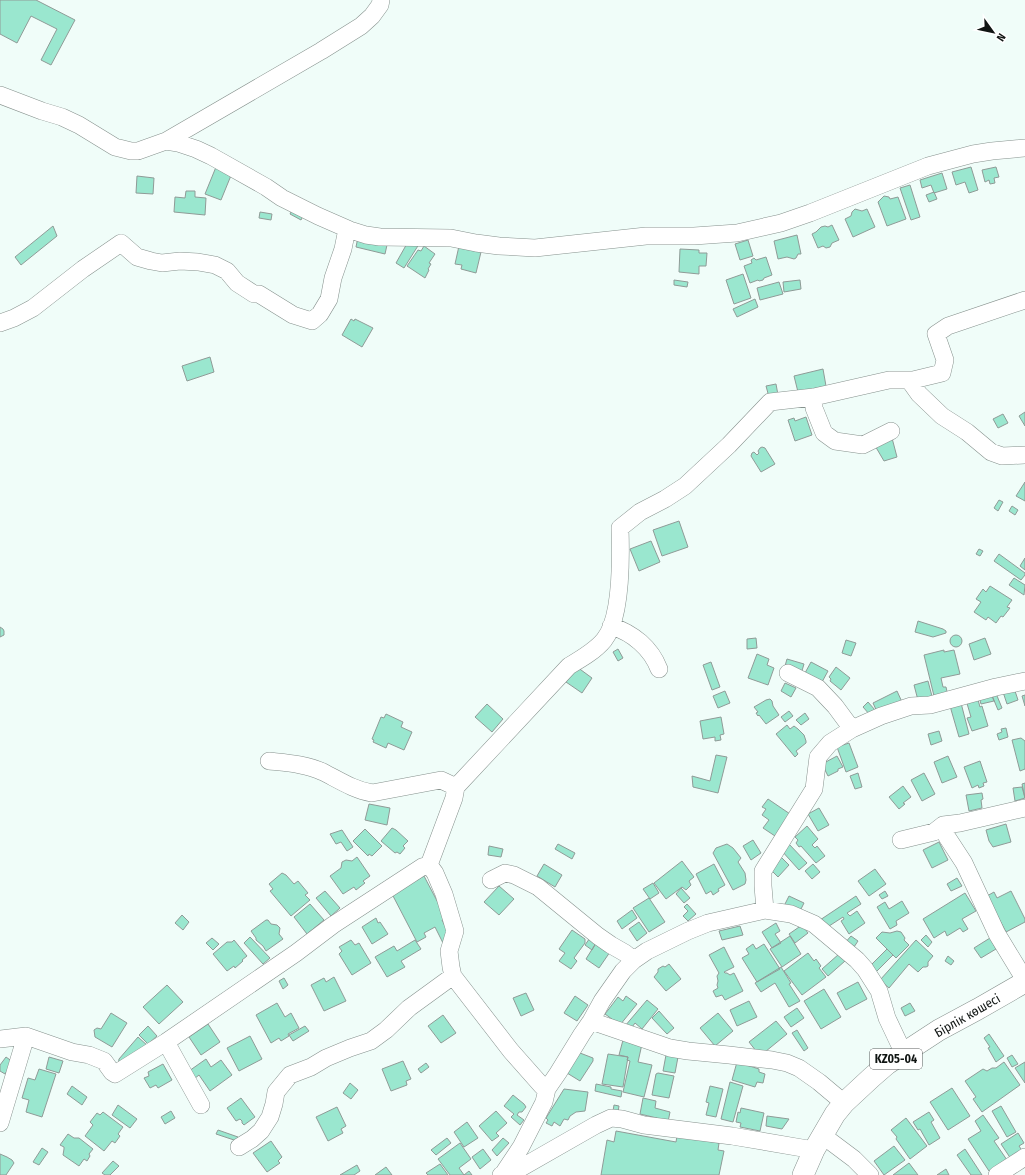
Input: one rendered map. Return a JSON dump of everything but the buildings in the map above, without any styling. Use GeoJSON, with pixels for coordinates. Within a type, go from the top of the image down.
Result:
{"type":"FeatureCollection","features":[{"type":"Feature","properties":{"kind":"main road","name":"Бірлік көшесі"},"geometry":{"type":"LineString","coordinates":[[803,1175],[818,1142],[836,1114],[844,1103],[872,1077],[887,1064],[939,1030],[1025,981]]}},
{"type":"Feature","properties":{"kind":"street"},"geometry":{"type":"LineString","coordinates":[[0,95],[79,124],[115,147],[138,151],[166,141],[361,26],[372,16],[380,5],[381,0]]}},
{"type":"Feature","properties":{"kind":"street"},"geometry":{"type":"LineString","coordinates":[[166,141],[178,143],[211,156],[266,187],[282,198],[346,229],[366,235],[380,237],[445,237],[517,248],[646,236],[694,236],[737,233],[781,223],[810,213],[928,166],[973,154],[1025,148]]}},
{"type":"Feature","properties":{"kind":"street"},"geometry":{"type":"LineString","coordinates":[[0,323],[14,318],[33,308],[121,243],[137,257],[162,262],[198,262],[215,265],[227,271],[237,282],[254,294],[259,294],[293,315],[312,321],[320,314],[329,299],[333,278],[343,249],[346,229]]}},
{"type":"Feature","properties":{"kind":"street"},"geometry":{"type":"LineString","coordinates":[[429,865],[454,798],[456,787],[569,666],[581,659],[604,640],[615,614],[621,565],[620,528],[640,512],[665,499],[685,486],[729,445],[770,402],[814,397],[889,380],[913,380],[942,373],[945,360],[936,334],[948,326],[1025,300]]}},
{"type":"Feature","properties":{"kind":"street"},"geometry":{"type":"LineString","coordinates":[[909,380],[918,394],[942,416],[967,432],[991,452],[1002,456],[1025,455]]}},
{"type":"Feature","properties":{"kind":"street"},"geometry":{"type":"LineString","coordinates":[[814,397],[814,408],[824,433],[835,441],[864,445],[891,431]]}},
{"type":"Feature","properties":{"kind":"street"},"geometry":{"type":"LineString","coordinates":[[611,626],[622,629],[646,647],[655,659],[659,669]]}},
{"type":"Feature","properties":{"kind":"street"},"geometry":{"type":"LineString","coordinates":[[788,673],[818,688],[835,706],[852,729]]}},
{"type":"Feature","properties":{"kind":"street"},"geometry":{"type":"LineString","coordinates":[[765,910],[763,870],[814,789],[818,757],[830,743],[852,729],[881,716],[911,706],[930,705],[996,687],[1025,681]]}},
{"type":"Feature","properties":{"kind":"street"},"geometry":{"type":"LineString","coordinates":[[269,762],[304,765],[362,791],[372,793],[441,780],[456,787]]}},
{"type":"Feature","properties":{"kind":"street"},"geometry":{"type":"LineString","coordinates":[[901,840],[934,832],[944,825],[960,823],[1025,808]]}},
{"type":"Feature","properties":{"kind":"street"},"geometry":{"type":"LineString","coordinates":[[944,825],[947,837],[964,863],[997,934],[1025,981]]}},
{"type":"Feature","properties":{"kind":"street"},"geometry":{"type":"LineString","coordinates":[[429,865],[435,873],[444,894],[455,931],[449,951],[453,976],[511,1052],[542,1086],[547,1089]]}},
{"type":"Feature","properties":{"kind":"street"},"geometry":{"type":"LineString","coordinates":[[0,1039],[26,1036],[72,1052],[89,1055],[104,1062],[115,1074],[166,1042],[296,953],[339,921],[422,867],[429,865]]}},
{"type":"Feature","properties":{"kind":"street"},"geometry":{"type":"LineString","coordinates":[[491,880],[505,873],[514,875],[538,887],[598,936],[634,960]]}},
{"type":"Feature","properties":{"kind":"street"},"geometry":{"type":"LineString","coordinates":[[501,1174],[521,1147],[544,1102],[547,1089],[591,1021],[602,1001],[623,971],[634,960],[654,948],[708,923],[765,910],[791,914],[814,924],[857,960],[865,969],[879,991],[887,1018],[904,1054]]}},
{"type":"Feature","properties":{"kind":"street"},"geometry":{"type":"LineString","coordinates":[[239,1147],[261,1131],[270,1118],[276,1092],[290,1076],[311,1067],[326,1058],[371,1041],[386,1030],[409,1008],[453,976]]}},
{"type":"Feature","properties":{"kind":"street"},"geometry":{"type":"LineString","coordinates":[[591,1021],[670,1048],[729,1054],[787,1063],[799,1068],[819,1082],[844,1103]]}},
{"type":"Feature","properties":{"kind":"street"},"geometry":{"type":"LineString","coordinates":[[0,1123],[26,1036]]}},
{"type":"Feature","properties":{"kind":"street"},"geometry":{"type":"LineString","coordinates":[[166,1042],[201,1105]]}},
{"type":"Feature","properties":{"kind":"street"},"geometry":{"type":"LineString","coordinates":[[501,1174],[519,1169],[611,1118],[622,1119],[644,1125],[732,1136],[818,1142],[854,1159],[870,1175]]}},
{"type":"Feature","properties":{"kind":"street"},"geometry":{"type":"LineString","coordinates":[[997,1175],[1025,1157]]}}]}
